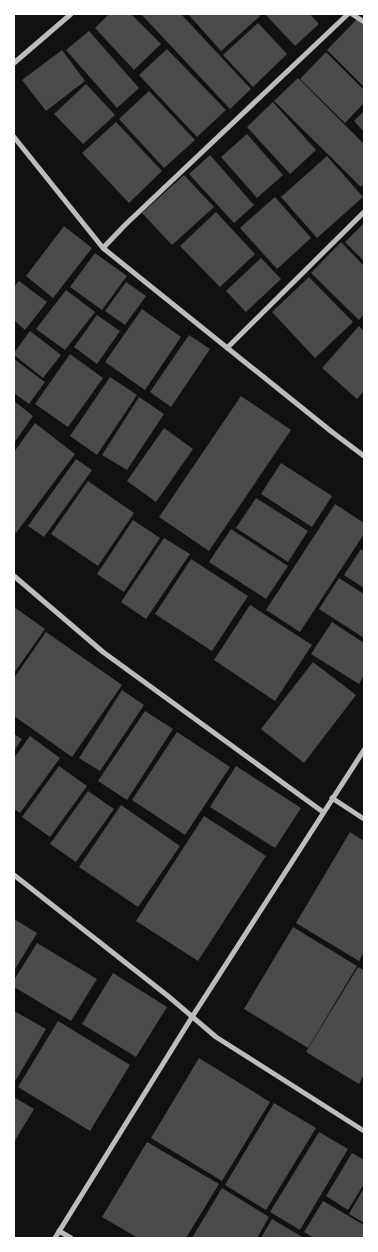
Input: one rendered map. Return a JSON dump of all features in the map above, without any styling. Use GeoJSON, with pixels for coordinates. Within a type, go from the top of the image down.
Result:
{"type":"FeatureCollection","features":[{"type":"Feature","properties":{"kind":"street"},"geometry":{"type":"LineString","coordinates":[[14,63],[71,14]]}},
{"type":"Feature","properties":{"kind":"street"},"geometry":{"type":"LineString","coordinates":[[104,248],[126,224],[348,14]]}},
{"type":"Feature","properties":{"kind":"street"},"geometry":{"type":"LineString","coordinates":[[352,14],[364,22]]}},
{"type":"Feature","properties":{"kind":"street"},"geometry":{"type":"LineString","coordinates":[[14,137],[104,248],[364,456]]}},
{"type":"Feature","properties":{"kind":"street"},"geometry":{"type":"LineString","coordinates":[[227,348],[364,212]]}},
{"type":"Feature","properties":{"kind":"street"},"geometry":{"type":"LineString","coordinates":[[14,576],[102,652],[323,812]]}},
{"type":"Feature","properties":{"kind":"street"},"geometry":{"type":"LineString","coordinates":[[55,1238],[192,1017],[364,750]]}},
{"type":"Feature","properties":{"kind":"street"},"geometry":{"type":"LineString","coordinates":[[332,798],[364,819]]}},
{"type":"Feature","properties":{"kind":"street"},"geometry":{"type":"LineString","coordinates":[[14,875],[168,996],[216,1037],[364,1130]]}},
{"type":"Feature","properties":{"kind":"street"},"geometry":{"type":"LineString","coordinates":[[59,1231],[71,1238]]}},
{"type":"Feature","properties":{"kind":"building"},"geometry":{"type":"Polygon","coordinates":[[[109,14],[131,14],[161,44],[134,70],[95,28],[109,14]]]}},
{"type":"Feature","properties":{"kind":"building"},"geometry":{"type":"Polygon","coordinates":[[[141,14],[181,14],[251,89],[230,109],[141,14]]]}},
{"type":"Feature","properties":{"kind":"building"},"geometry":{"type":"Polygon","coordinates":[[[188,14],[258,14],[260,16],[221,51],[188,14]]]}},
{"type":"Feature","properties":{"kind":"building"},"geometry":{"type":"Polygon","coordinates":[[[265,14],[310,14],[319,24],[295,46],[265,14]]]}},
{"type":"Feature","properties":{"kind":"building"},"geometry":{"type":"Polygon","coordinates":[[[357,19],[364,26],[364,87],[327,50],[357,19]]]}},
{"type":"Feature","properties":{"kind":"building"},"geometry":{"type":"Polygon","coordinates":[[[258,23],[287,54],[253,87],[223,55],[258,23]]]}},
{"type":"Feature","properties":{"kind":"building"},"geometry":{"type":"Polygon","coordinates":[[[89,31],[139,88],[117,108],[66,50],[89,31]]]}},
{"type":"Feature","properties":{"kind":"building"},"geometry":{"type":"Polygon","coordinates":[[[167,49],[226,110],[197,137],[139,75],[167,49]]]}},
{"type":"Feature","properties":{"kind":"building"},"geometry":{"type":"Polygon","coordinates":[[[62,50],[85,81],[46,111],[22,80],[62,50]]]}},
{"type":"Feature","properties":{"kind":"building"},"geometry":{"type":"Polygon","coordinates":[[[326,52],[364,90],[364,103],[345,123],[300,79],[326,52]]]}},
{"type":"Feature","properties":{"kind":"building"},"geometry":{"type":"Polygon","coordinates":[[[298,78],[364,144],[364,183],[361,187],[274,101],[298,78]]]}},
{"type":"Feature","properties":{"kind":"building"},"geometry":{"type":"Polygon","coordinates":[[[86,84],[115,115],[83,144],[54,114],[86,84]]]}},
{"type":"Feature","properties":{"kind":"building"},"geometry":{"type":"Polygon","coordinates":[[[149,91],[195,140],[164,168],[119,119],[149,91]]]}},
{"type":"Feature","properties":{"kind":"building"},"geometry":{"type":"Polygon","coordinates":[[[273,102],[316,150],[290,174],[247,127],[273,102]]]}},
{"type":"Feature","properties":{"kind":"building"},"geometry":{"type":"Polygon","coordinates":[[[364,111],[364,132],[354,121],[364,111]]]}},
{"type":"Feature","properties":{"kind":"building"},"geometry":{"type":"Polygon","coordinates":[[[116,122],[162,171],[129,203],[82,153],[116,122]]]}},
{"type":"Feature","properties":{"kind":"building"},"geometry":{"type":"Polygon","coordinates":[[[247,134],[283,175],[257,198],[221,157],[247,134]]]}},
{"type":"Feature","properties":{"kind":"building"},"geometry":{"type":"Polygon","coordinates":[[[210,155],[254,205],[234,223],[189,174],[210,155]]]}},
{"type":"Feature","properties":{"kind":"building"},"geometry":{"type":"Polygon","coordinates":[[[327,156],[363,197],[317,238],[281,197],[327,156]]]}},
{"type":"Feature","properties":{"kind":"building"},"geometry":{"type":"Polygon","coordinates":[[[184,175],[214,207],[172,245],[142,213],[184,175]]]}},
{"type":"Feature","properties":{"kind":"building"},"geometry":{"type":"Polygon","coordinates":[[[275,197],[311,238],[277,269],[240,228],[275,197]]]}},
{"type":"Feature","properties":{"kind":"building"},"geometry":{"type":"Polygon","coordinates":[[[216,212],[255,254],[220,287],[180,246],[216,212]]]}},
{"type":"Feature","properties":{"kind":"building"},"geometry":{"type":"Polygon","coordinates":[[[364,223],[364,261],[345,242],[364,223]]]}},
{"type":"Feature","properties":{"kind":"building"},"geometry":{"type":"Polygon","coordinates":[[[64,226],[92,248],[53,298],[26,276],[64,226]]]}},
{"type":"Feature","properties":{"kind":"building"},"geometry":{"type":"Polygon","coordinates":[[[341,242],[364,266],[364,314],[359,320],[311,273],[341,242]]]}},
{"type":"Feature","properties":{"kind":"building"},"geometry":{"type":"Polygon","coordinates":[[[95,253],[127,276],[102,310],[70,287],[95,253]]]}},
{"type":"Feature","properties":{"kind":"building"},"geometry":{"type":"Polygon","coordinates":[[[261,258],[281,279],[246,312],[226,291],[261,258]]]}},
{"type":"Feature","properties":{"kind":"building"},"geometry":{"type":"Polygon","coordinates":[[[309,277],[353,322],[315,358],[272,312],[309,277]]]}},
{"type":"Feature","properties":{"kind":"building"},"geometry":{"type":"Polygon","coordinates":[[[19,281],[47,302],[25,330],[14,320],[14,287],[19,281]]]}},
{"type":"Feature","properties":{"kind":"building"},"geometry":{"type":"Polygon","coordinates":[[[126,282],[146,296],[125,325],[105,311],[126,282]]]}},
{"type":"Feature","properties":{"kind":"building"},"geometry":{"type":"Polygon","coordinates":[[[66,290],[95,312],[65,350],[36,329],[66,290]]]}},
{"type":"Feature","properties":{"kind":"building"},"geometry":{"type":"Polygon","coordinates":[[[142,309],[181,337],[145,390],[105,362],[142,309]]]}},
{"type":"Feature","properties":{"kind":"building"},"geometry":{"type":"Polygon","coordinates":[[[97,315],[120,331],[97,364],[74,347],[97,315]]]}},
{"type":"Feature","properties":{"kind":"building"},"geometry":{"type":"Polygon","coordinates":[[[359,326],[364,331],[364,391],[357,399],[322,368],[359,326]]]}},
{"type":"Feature","properties":{"kind":"building"},"geometry":{"type":"Polygon","coordinates":[[[30,331],[61,355],[43,378],[14,355],[30,331]]]}},
{"type":"Feature","properties":{"kind":"building"},"geometry":{"type":"Polygon","coordinates":[[[189,335],[210,349],[171,407],[150,392],[189,335]]]}},
{"type":"Feature","properties":{"kind":"building"},"geometry":{"type":"Polygon","coordinates":[[[70,354],[103,378],[68,427],[35,404],[70,354]]]}},
{"type":"Feature","properties":{"kind":"building"},"geometry":{"type":"Polygon","coordinates":[[[14,359],[45,382],[29,404],[14,393],[14,359]]]}},
{"type":"Feature","properties":{"kind":"building"},"geometry":{"type":"Polygon","coordinates":[[[110,377],[137,395],[97,455],[70,436],[110,377]]]}},
{"type":"Feature","properties":{"kind":"building"},"geometry":{"type":"Polygon","coordinates":[[[241,396],[291,430],[209,551],[159,517],[241,396]]]}},
{"type":"Feature","properties":{"kind":"building"},"geometry":{"type":"Polygon","coordinates":[[[139,397],[164,414],[127,470],[102,455],[139,397]]]}},
{"type":"Feature","properties":{"kind":"building"},"geometry":{"type":"Polygon","coordinates":[[[14,401],[33,416],[14,443],[14,401]]]}},
{"type":"Feature","properties":{"kind":"building"},"geometry":{"type":"Polygon","coordinates":[[[35,423],[75,454],[16,533],[14,531],[14,452],[35,423]]]}},
{"type":"Feature","properties":{"kind":"building"},"geometry":{"type":"Polygon","coordinates":[[[164,428],[193,449],[156,502],[127,481],[164,428]]]}},
{"type":"Feature","properties":{"kind":"building"},"geometry":{"type":"Polygon","coordinates":[[[76,459],[92,470],[44,537],[28,526],[76,459]]]}},
{"type":"Feature","properties":{"kind":"building"},"geometry":{"type":"Polygon","coordinates":[[[281,463],[332,496],[312,527],[261,494],[281,463]]]}},
{"type":"Feature","properties":{"kind":"building"},"geometry":{"type":"Polygon","coordinates":[[[88,481],[134,513],[98,566],[51,534],[88,481]]]}},
{"type":"Feature","properties":{"kind":"building"},"geometry":{"type":"Polygon","coordinates":[[[256,498],[308,531],[288,562],[236,528],[256,498]]]}},
{"type":"Feature","properties":{"kind":"building"},"geometry":{"type":"Polygon","coordinates":[[[335,504],[364,523],[364,534],[300,632],[266,610],[335,504]]]}},
{"type":"Feature","properties":{"kind":"building"},"geometry":{"type":"Polygon","coordinates":[[[133,520],[160,538],[124,592],[97,574],[133,520]]]}},
{"type":"Feature","properties":{"kind":"building"},"geometry":{"type":"Polygon","coordinates":[[[231,529],[288,566],[266,599],[209,562],[231,529]]]}},
{"type":"Feature","properties":{"kind":"building"},"geometry":{"type":"Polygon","coordinates":[[[164,538],[190,554],[146,619],[121,602],[164,538]]]}},
{"type":"Feature","properties":{"kind":"building"},"geometry":{"type":"Polygon","coordinates":[[[361,549],[364,551],[364,588],[344,575],[361,549]]]}},
{"type":"Feature","properties":{"kind":"building"},"geometry":{"type":"Polygon","coordinates":[[[191,559],[248,596],[212,651],[155,614],[191,559]]]}},
{"type":"Feature","properties":{"kind":"building"},"geometry":{"type":"Polygon","coordinates":[[[339,578],[364,594],[364,638],[319,609],[339,578]]]}},
{"type":"Feature","properties":{"kind":"building"},"geometry":{"type":"Polygon","coordinates":[[[250,605],[312,645],[275,701],[214,660],[250,605]]]}},
{"type":"Feature","properties":{"kind":"building"},"geometry":{"type":"Polygon","coordinates":[[[14,607],[45,629],[14,673],[14,607]]]}},
{"type":"Feature","properties":{"kind":"building"},"geometry":{"type":"Polygon","coordinates":[[[332,622],[364,643],[364,675],[359,684],[311,654],[332,622]]]}},
{"type":"Feature","properties":{"kind":"building"},"geometry":{"type":"Polygon","coordinates":[[[46,632],[122,685],[72,757],[14,716],[14,678],[46,632]]]}},
{"type":"Feature","properties":{"kind":"building"},"geometry":{"type":"Polygon","coordinates":[[[313,662],[356,695],[304,763],[261,729],[313,662]]]}},
{"type":"Feature","properties":{"kind":"building"},"geometry":{"type":"Polygon","coordinates":[[[122,690],[144,705],[100,771],[79,758],[122,690]]]}},
{"type":"Feature","properties":{"kind":"building"},"geometry":{"type":"Polygon","coordinates":[[[145,711],[173,729],[127,800],[98,781],[145,711]]]}},
{"type":"Feature","properties":{"kind":"building"},"geometry":{"type":"Polygon","coordinates":[[[177,732],[230,767],[185,835],[132,800],[177,732]]]}},
{"type":"Feature","properties":{"kind":"building"},"geometry":{"type":"Polygon","coordinates":[[[14,734],[22,739],[14,751],[14,734]]]}},
{"type":"Feature","properties":{"kind":"building"},"geometry":{"type":"Polygon","coordinates":[[[30,736],[60,758],[20,813],[14,809],[14,758],[30,736]]]}},
{"type":"Feature","properties":{"kind":"building"},"geometry":{"type":"Polygon","coordinates":[[[59,766],[87,786],[50,837],[22,817],[59,766]]]}},
{"type":"Feature","properties":{"kind":"building"},"geometry":{"type":"Polygon","coordinates":[[[236,766],[301,808],[275,848],[210,807],[236,766]]]}},
{"type":"Feature","properties":{"kind":"building"},"geometry":{"type":"Polygon","coordinates":[[[88,791],[114,809],[76,862],[50,844],[88,791]]]}},
{"type":"Feature","properties":{"kind":"building"},"geometry":{"type":"Polygon","coordinates":[[[121,805],[180,846],[138,907],[79,867],[121,805]]]}},
{"type":"Feature","properties":{"kind":"building"},"geometry":{"type":"Polygon","coordinates":[[[204,816],[266,856],[198,961],[136,921],[204,816]]]}},
{"type":"Feature","properties":{"kind":"building"},"geometry":{"type":"Polygon","coordinates":[[[350,832],[364,841],[364,952],[359,961],[296,923],[350,832]]]}},
{"type":"Feature","properties":{"kind":"building"},"geometry":{"type":"Polygon","coordinates":[[[14,919],[37,933],[14,971],[14,919]]]}},
{"type":"Feature","properties":{"kind":"building"},"geometry":{"type":"Polygon","coordinates":[[[293,927],[357,966],[308,1048],[244,1009],[293,927]]]}},
{"type":"Feature","properties":{"kind":"building"},"geometry":{"type":"Polygon","coordinates":[[[37,943],[97,979],[71,1021],[14,987],[14,980],[37,943]]]}},
{"type":"Feature","properties":{"kind":"building"},"geometry":{"type":"Polygon","coordinates":[[[358,967],[364,970],[364,1074],[359,1084],[306,1052],[358,967]]]}},
{"type":"Feature","properties":{"kind":"building"},"geometry":{"type":"Polygon","coordinates":[[[113,973],[167,1007],[136,1057],[82,1024],[113,973]]]}},
{"type":"Feature","properties":{"kind":"building"},"geometry":{"type":"Polygon","coordinates":[[[14,1011],[46,1029],[14,1083],[14,1011]]]}},
{"type":"Feature","properties":{"kind":"building"},"geometry":{"type":"Polygon","coordinates":[[[58,1021],[130,1065],[90,1131],[18,1087],[58,1021]]]}},
{"type":"Feature","properties":{"kind":"building"},"geometry":{"type":"Polygon","coordinates":[[[199,1058],[270,1102],[222,1181],[151,1138],[199,1058]]]}},
{"type":"Feature","properties":{"kind":"building"},"geometry":{"type":"Polygon","coordinates":[[[14,1097],[34,1109],[14,1142],[14,1097]]]}},
{"type":"Feature","properties":{"kind":"building"},"geometry":{"type":"Polygon","coordinates":[[[274,1103],[316,1128],[266,1210],[225,1185],[274,1103]]]}},
{"type":"Feature","properties":{"kind":"building"},"geometry":{"type":"Polygon","coordinates":[[[319,1132],[348,1149],[300,1230],[270,1212],[319,1132]]]}},
{"type":"Feature","properties":{"kind":"building"},"geometry":{"type":"Polygon","coordinates":[[[147,1142],[219,1184],[186,1238],[138,1238],[102,1217],[147,1142]]]}},
{"type":"Feature","properties":{"kind":"building"},"geometry":{"type":"Polygon","coordinates":[[[352,1153],[364,1160],[364,1184],[348,1210],[326,1196],[352,1153]]]}},
{"type":"Feature","properties":{"kind":"building"},"geometry":{"type":"Polygon","coordinates":[[[222,1188],[269,1217],[257,1238],[192,1238],[222,1188]]]}},
{"type":"Feature","properties":{"kind":"building"},"geometry":{"type":"Polygon","coordinates":[[[364,1188],[364,1223],[349,1214],[364,1188]]]}},
{"type":"Feature","properties":{"kind":"building"},"geometry":{"type":"Polygon","coordinates":[[[323,1201],[364,1225],[364,1238],[314,1238],[304,1232],[323,1201]]]}},
{"type":"Feature","properties":{"kind":"building"},"geometry":{"type":"Polygon","coordinates":[[[272,1219],[304,1238],[261,1238],[272,1219]]]}}]}
